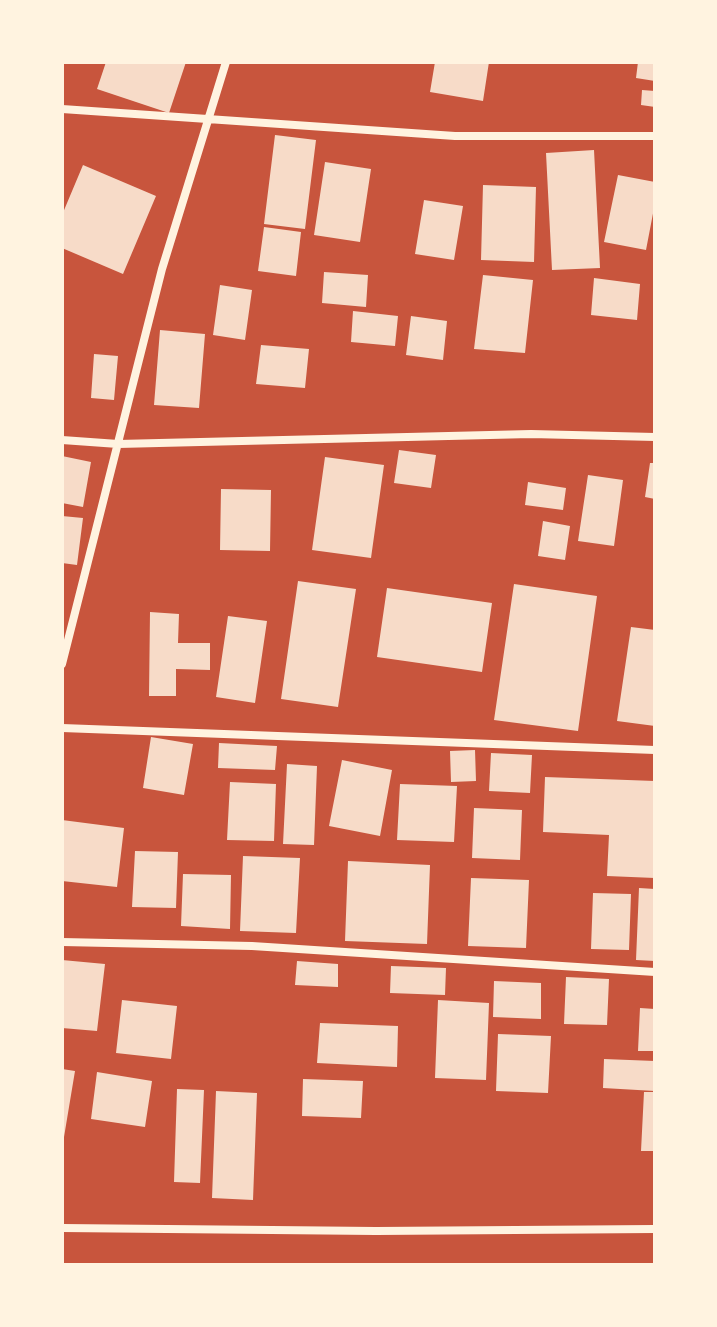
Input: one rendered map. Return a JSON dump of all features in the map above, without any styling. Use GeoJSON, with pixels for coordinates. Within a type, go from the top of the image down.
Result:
{"type":"FeatureCollection","features":[{"type":"Feature","properties":{"kind":"street"},"geometry":{"type":"LineString","coordinates":[[62,664],[162,269],[226,62]]}},
{"type":"Feature","properties":{"kind":"street"},"geometry":{"type":"LineString","coordinates":[[62,109],[455,136],[655,136]]}},
{"type":"Feature","properties":{"kind":"street"},"geometry":{"type":"LineString","coordinates":[[62,440],[118,444],[531,434],[655,437]]}},
{"type":"Feature","properties":{"kind":"street"},"geometry":{"type":"LineString","coordinates":[[62,728],[655,750]]}},
{"type":"Feature","properties":{"kind":"street"},"geometry":{"type":"LineString","coordinates":[[62,942],[252,946],[655,972]]}},
{"type":"Feature","properties":{"kind":"street"},"geometry":{"type":"LineString","coordinates":[[62,1228],[655,1229]]}},
{"type":"Feature","properties":{"kind":"building"},"geometry":{"type":"Polygon","coordinates":[[[106,62],[186,62],[169,113],[97,89],[106,62]]]}},
{"type":"Feature","properties":{"kind":"building"},"geometry":{"type":"Polygon","coordinates":[[[435,62],[489,62],[483,101],[430,92],[435,62]]]}},
{"type":"Feature","properties":{"kind":"building"},"geometry":{"type":"Polygon","coordinates":[[[638,62],[655,62],[655,81],[636,78],[638,62]]]}},
{"type":"Feature","properties":{"kind":"building"},"geometry":{"type":"Polygon","coordinates":[[[642,90],[655,91],[655,107],[641,105],[642,90]]]}},
{"type":"Feature","properties":{"kind":"building"},"geometry":{"type":"Polygon","coordinates":[[[275,135],[316,140],[305,229],[264,224],[275,135]]]}},
{"type":"Feature","properties":{"kind":"building"},"geometry":{"type":"Polygon","coordinates":[[[594,150],[600,268],[552,270],[546,153],[594,150]]]}},
{"type":"Feature","properties":{"kind":"building"},"geometry":{"type":"Polygon","coordinates":[[[325,162],[371,169],[360,242],[314,235],[325,162]]]}},
{"type":"Feature","properties":{"kind":"building"},"geometry":{"type":"Polygon","coordinates":[[[83,165],[156,196],[123,274],[62,248],[62,215],[83,165]]]}},
{"type":"Feature","properties":{"kind":"building"},"geometry":{"type":"Polygon","coordinates":[[[618,175],[655,182],[655,203],[646,250],[604,242],[618,175]]]}},
{"type":"Feature","properties":{"kind":"building"},"geometry":{"type":"Polygon","coordinates":[[[483,185],[536,187],[534,262],[481,260],[483,185]]]}},
{"type":"Feature","properties":{"kind":"building"},"geometry":{"type":"Polygon","coordinates":[[[424,200],[463,206],[454,260],[415,254],[424,200]]]}},
{"type":"Feature","properties":{"kind":"building"},"geometry":{"type":"Polygon","coordinates":[[[264,227],[301,232],[296,276],[258,271],[264,227]]]}},
{"type":"Feature","properties":{"kind":"building"},"geometry":{"type":"Polygon","coordinates":[[[324,272],[368,275],[366,307],[322,303],[324,272]]]}},
{"type":"Feature","properties":{"kind":"building"},"geometry":{"type":"Polygon","coordinates":[[[483,275],[533,280],[525,353],[474,349],[483,275]]]}},
{"type":"Feature","properties":{"kind":"building"},"geometry":{"type":"Polygon","coordinates":[[[594,278],[640,284],[637,320],[591,315],[594,278]]]}},
{"type":"Feature","properties":{"kind":"building"},"geometry":{"type":"Polygon","coordinates":[[[220,285],[252,290],[245,340],[213,335],[220,285]]]}},
{"type":"Feature","properties":{"kind":"building"},"geometry":{"type":"Polygon","coordinates":[[[353,311],[398,316],[395,346],[351,342],[353,311]]]}},
{"type":"Feature","properties":{"kind":"building"},"geometry":{"type":"Polygon","coordinates":[[[411,316],[447,321],[443,360],[406,355],[411,316]]]}},
{"type":"Feature","properties":{"kind":"building"},"geometry":{"type":"Polygon","coordinates":[[[160,330],[205,334],[199,408],[154,405],[160,330]]]}},
{"type":"Feature","properties":{"kind":"building"},"geometry":{"type":"Polygon","coordinates":[[[261,345],[309,349],[305,388],[256,384],[261,345]]]}},
{"type":"Feature","properties":{"kind":"building"},"geometry":{"type":"Polygon","coordinates":[[[94,354],[118,356],[114,400],[91,398],[94,354]]]}},
{"type":"Feature","properties":{"kind":"building"},"geometry":{"type":"Polygon","coordinates":[[[399,450],[436,455],[431,488],[394,483],[399,450]]]}},
{"type":"Feature","properties":{"kind":"building"},"geometry":{"type":"Polygon","coordinates":[[[62,456],[91,462],[83,507],[62,503],[62,456]]]}},
{"type":"Feature","properties":{"kind":"building"},"geometry":{"type":"Polygon","coordinates":[[[325,457],[384,465],[371,558],[312,550],[325,457]]]}},
{"type":"Feature","properties":{"kind":"building"},"geometry":{"type":"Polygon","coordinates":[[[650,463],[655,463],[655,499],[645,497],[650,463]]]}},
{"type":"Feature","properties":{"kind":"building"},"geometry":{"type":"Polygon","coordinates":[[[588,475],[623,480],[614,546],[578,541],[588,475]]]}},
{"type":"Feature","properties":{"kind":"building"},"geometry":{"type":"Polygon","coordinates":[[[528,482],[566,488],[563,510],[525,505],[528,482]]]}},
{"type":"Feature","properties":{"kind":"building"},"geometry":{"type":"Polygon","coordinates":[[[221,489],[271,490],[270,551],[220,550],[221,489]]]}},
{"type":"Feature","properties":{"kind":"building"},"geometry":{"type":"Polygon","coordinates":[[[62,516],[83,518],[77,565],[62,563],[62,516]]]}},
{"type":"Feature","properties":{"kind":"building"},"geometry":{"type":"Polygon","coordinates":[[[543,521],[570,526],[565,560],[538,556],[543,521]]]}},
{"type":"Feature","properties":{"kind":"building"},"geometry":{"type":"Polygon","coordinates":[[[298,581],[356,589],[338,707],[281,699],[298,581]]]}},
{"type":"Feature","properties":{"kind":"building"},"geometry":{"type":"Polygon","coordinates":[[[514,584],[597,596],[578,731],[494,720],[514,584]]]}},
{"type":"Feature","properties":{"kind":"building"},"geometry":{"type":"Polygon","coordinates":[[[387,588],[492,603],[482,672],[377,657],[387,588]]]}},
{"type":"Feature","properties":{"kind":"building"},"geometry":{"type":"Polygon","coordinates":[[[150,612],[179,614],[178,643],[210,643],[210,670],[176,669],[176,696],[149,696],[150,612]]]}},
{"type":"Feature","properties":{"kind":"building"},"geometry":{"type":"Polygon","coordinates":[[[228,616],[267,621],[255,703],[216,697],[228,616]]]}},
{"type":"Feature","properties":{"kind":"building"},"geometry":{"type":"Polygon","coordinates":[[[631,627],[655,630],[655,726],[617,721],[631,627]]]}},
{"type":"Feature","properties":{"kind":"building"},"geometry":{"type":"Polygon","coordinates":[[[151,737],[193,744],[184,795],[143,788],[151,737]]]}},
{"type":"Feature","properties":{"kind":"building"},"geometry":{"type":"Polygon","coordinates":[[[219,743],[277,746],[275,770],[218,768],[219,743]]]}},
{"type":"Feature","properties":{"kind":"building"},"geometry":{"type":"Polygon","coordinates":[[[475,750],[476,781],[451,782],[450,751],[475,750]]]}},
{"type":"Feature","properties":{"kind":"building"},"geometry":{"type":"Polygon","coordinates":[[[491,753],[532,755],[530,793],[489,791],[491,753]]]}},
{"type":"Feature","properties":{"kind":"building"},"geometry":{"type":"Polygon","coordinates":[[[342,760],[392,770],[380,836],[329,826],[342,760]]]}},
{"type":"Feature","properties":{"kind":"building"},"geometry":{"type":"Polygon","coordinates":[[[287,764],[317,766],[314,845],[283,844],[287,764]]]}},
{"type":"Feature","properties":{"kind":"building"},"geometry":{"type":"Polygon","coordinates":[[[545,777],[655,781],[655,878],[607,876],[609,835],[543,832],[545,777]]]}},
{"type":"Feature","properties":{"kind":"building"},"geometry":{"type":"Polygon","coordinates":[[[230,782],[276,784],[274,841],[227,840],[230,782]]]}},
{"type":"Feature","properties":{"kind":"building"},"geometry":{"type":"Polygon","coordinates":[[[400,784],[457,786],[454,842],[397,840],[400,784]]]}},
{"type":"Feature","properties":{"kind":"building"},"geometry":{"type":"Polygon","coordinates":[[[474,808],[522,810],[520,860],[472,858],[474,808]]]}},
{"type":"Feature","properties":{"kind":"building"},"geometry":{"type":"Polygon","coordinates":[[[62,820],[124,828],[117,887],[62,881],[62,820]]]}},
{"type":"Feature","properties":{"kind":"building"},"geometry":{"type":"Polygon","coordinates":[[[135,851],[178,852],[176,908],[132,907],[135,851]]]}},
{"type":"Feature","properties":{"kind":"building"},"geometry":{"type":"Polygon","coordinates":[[[243,856],[300,858],[296,933],[240,931],[243,856]]]}},
{"type":"Feature","properties":{"kind":"building"},"geometry":{"type":"Polygon","coordinates":[[[348,861],[430,865],[427,944],[345,941],[348,861]]]}},
{"type":"Feature","properties":{"kind":"building"},"geometry":{"type":"Polygon","coordinates":[[[183,874],[231,875],[230,929],[181,926],[183,874]]]}},
{"type":"Feature","properties":{"kind":"building"},"geometry":{"type":"Polygon","coordinates":[[[471,878],[529,880],[526,948],[468,946],[471,878]]]}},
{"type":"Feature","properties":{"kind":"building"},"geometry":{"type":"Polygon","coordinates":[[[639,888],[655,889],[655,961],[636,960],[639,888]]]}},
{"type":"Feature","properties":{"kind":"building"},"geometry":{"type":"Polygon","coordinates":[[[593,893],[631,894],[629,950],[591,949],[593,893]]]}},
{"type":"Feature","properties":{"kind":"building"},"geometry":{"type":"Polygon","coordinates":[[[62,960],[105,964],[97,1031],[62,1028],[62,960]]]}},
{"type":"Feature","properties":{"kind":"building"},"geometry":{"type":"Polygon","coordinates":[[[297,961],[338,964],[338,987],[295,985],[297,961]]]}},
{"type":"Feature","properties":{"kind":"building"},"geometry":{"type":"Polygon","coordinates":[[[391,966],[446,968],[445,995],[390,993],[391,966]]]}},
{"type":"Feature","properties":{"kind":"building"},"geometry":{"type":"Polygon","coordinates":[[[566,977],[609,979],[607,1025],[564,1024],[566,977]]]}},
{"type":"Feature","properties":{"kind":"building"},"geometry":{"type":"Polygon","coordinates":[[[494,981],[541,983],[541,1019],[493,1017],[494,981]]]}},
{"type":"Feature","properties":{"kind":"building"},"geometry":{"type":"Polygon","coordinates":[[[122,1000],[177,1006],[171,1059],[116,1053],[122,1000]]]}},
{"type":"Feature","properties":{"kind":"building"},"geometry":{"type":"Polygon","coordinates":[[[438,1000],[489,1003],[486,1080],[435,1078],[438,1000]]]}},
{"type":"Feature","properties":{"kind":"building"},"geometry":{"type":"Polygon","coordinates":[[[640,1008],[655,1009],[655,1051],[638,1051],[640,1008]]]}},
{"type":"Feature","properties":{"kind":"building"},"geometry":{"type":"Polygon","coordinates":[[[320,1023],[398,1026],[397,1067],[317,1063],[320,1023]]]}},
{"type":"Feature","properties":{"kind":"building"},"geometry":{"type":"Polygon","coordinates":[[[498,1034],[551,1036],[548,1093],[496,1091],[498,1034]]]}},
{"type":"Feature","properties":{"kind":"building"},"geometry":{"type":"Polygon","coordinates":[[[604,1059],[655,1061],[655,1091],[603,1088],[604,1059]]]}},
{"type":"Feature","properties":{"kind":"building"},"geometry":{"type":"Polygon","coordinates":[[[62,1069],[75,1071],[64,1137],[62,1137],[62,1069]]]}},
{"type":"Feature","properties":{"kind":"building"},"geometry":{"type":"Polygon","coordinates":[[[97,1072],[152,1081],[145,1127],[91,1119],[97,1072]]]}},
{"type":"Feature","properties":{"kind":"building"},"geometry":{"type":"Polygon","coordinates":[[[303,1079],[363,1081],[361,1118],[302,1116],[303,1079]]]}},
{"type":"Feature","properties":{"kind":"building"},"geometry":{"type":"Polygon","coordinates":[[[177,1089],[204,1090],[200,1183],[174,1182],[177,1089]]]}},
{"type":"Feature","properties":{"kind":"building"},"geometry":{"type":"Polygon","coordinates":[[[216,1091],[257,1093],[253,1200],[212,1198],[216,1091]]]}},
{"type":"Feature","properties":{"kind":"building"},"geometry":{"type":"Polygon","coordinates":[[[644,1092],[655,1092],[655,1151],[641,1151],[644,1092]]]}}]}
